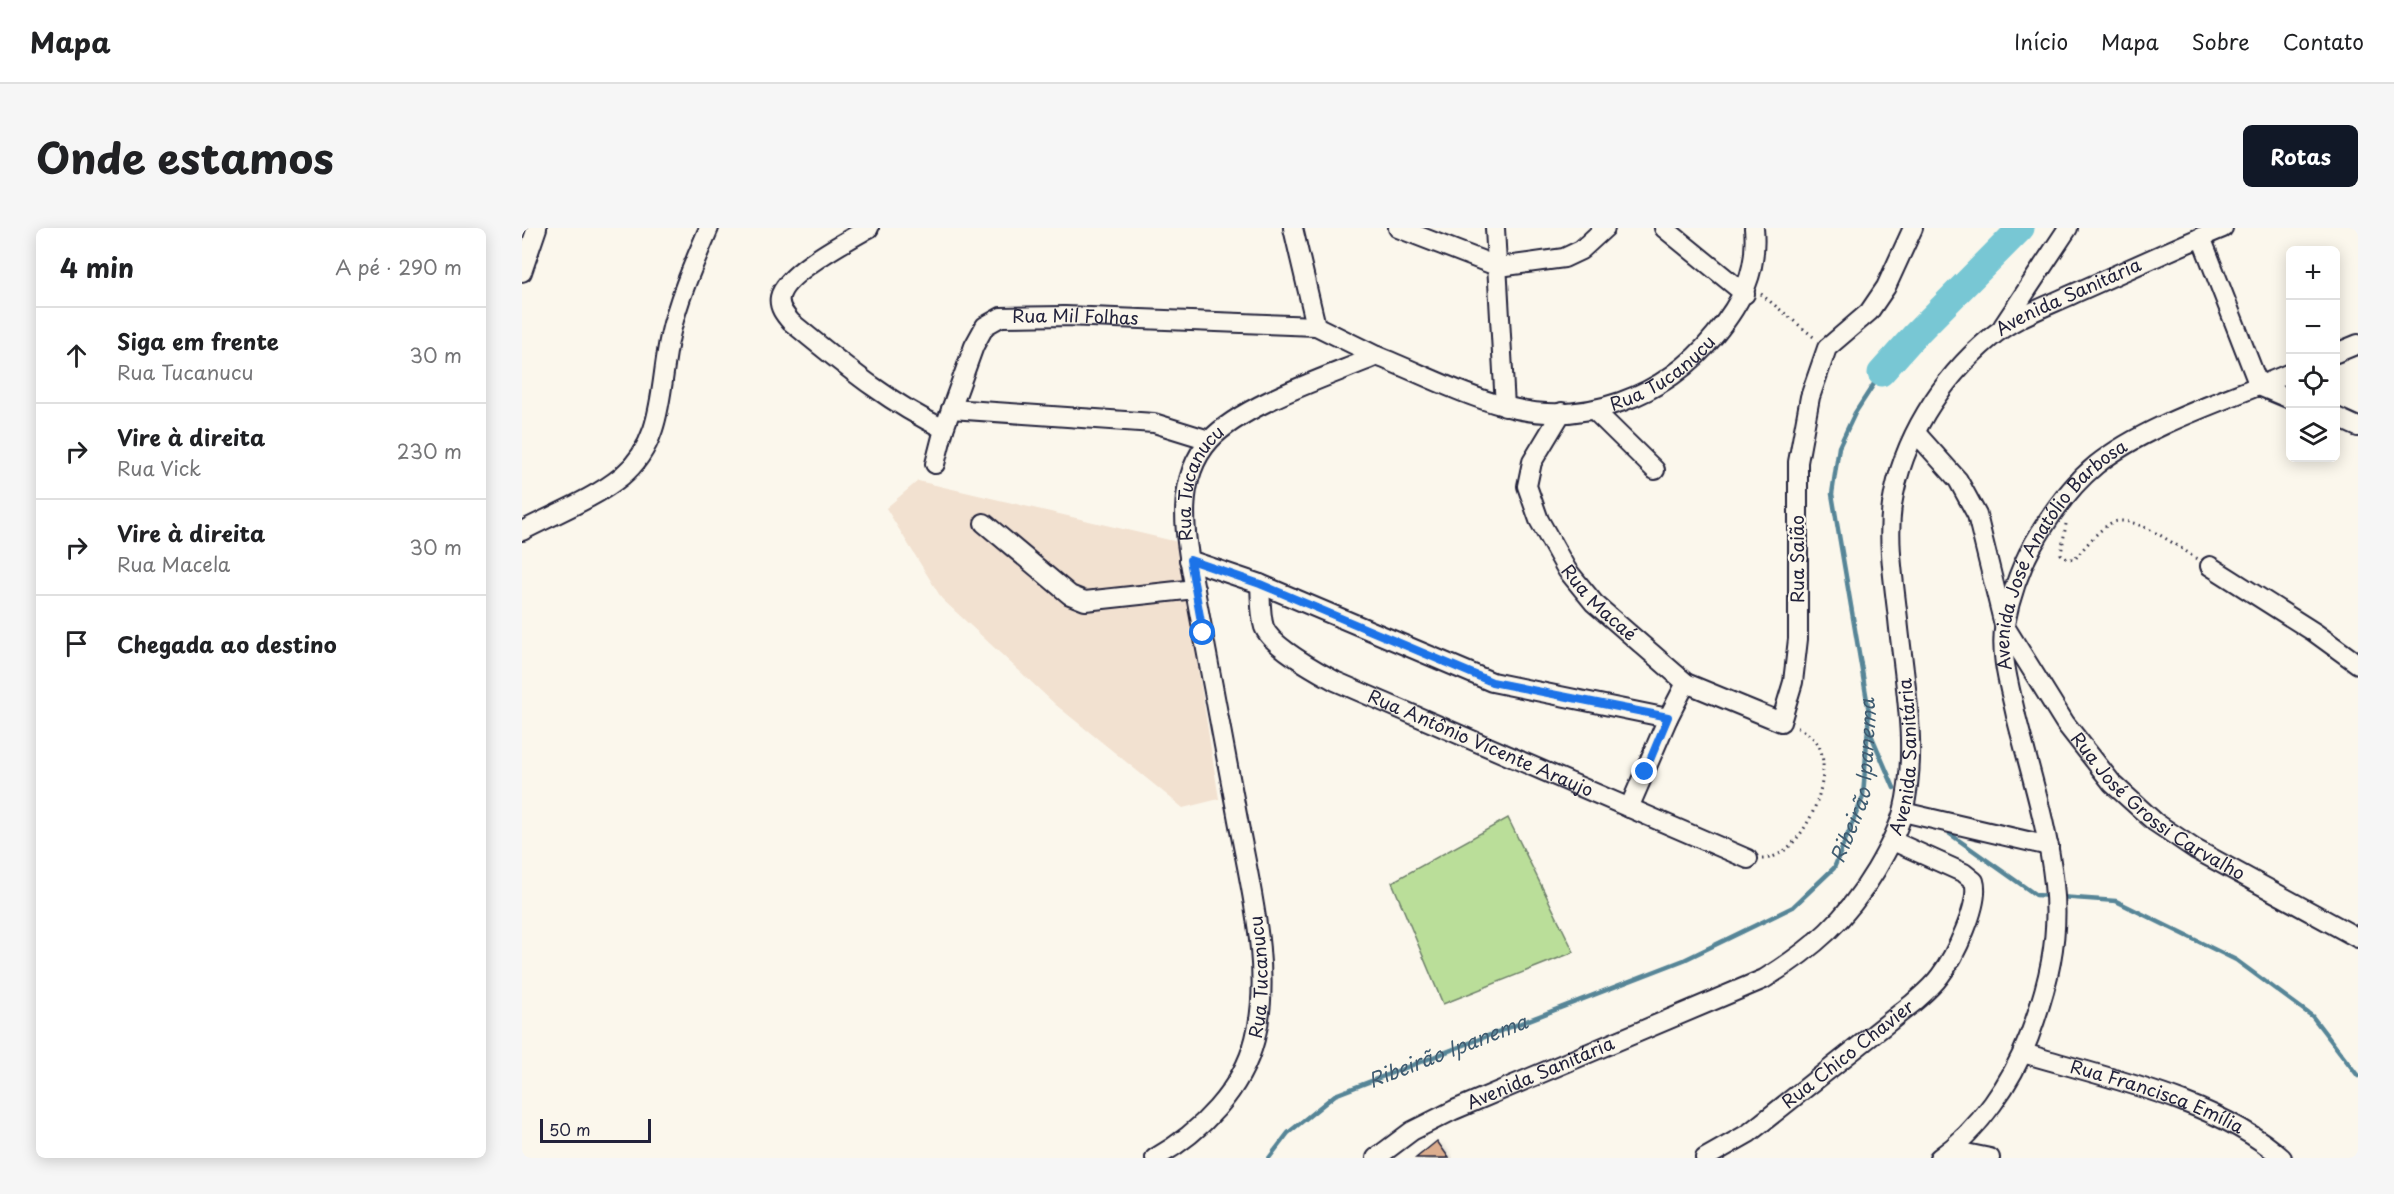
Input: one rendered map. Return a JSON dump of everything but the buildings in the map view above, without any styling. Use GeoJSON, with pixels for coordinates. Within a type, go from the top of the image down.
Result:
{"type":"FeatureCollection","features":[{"type":"Feature","properties":{"kind":"street"},"geometry":{"type":"LineString","coordinates":[[522,272],[537,228]]}},
{"type":"Feature","properties":{"kind":"street"},"geometry":{"type":"LineString","coordinates":[[522,531],[622,476],[645,449],[659,413],[670,337],[679,303],[709,228]]}},
{"type":"Feature","properties":{"kind":"street"},"geometry":{"type":"LineString","coordinates":[[869,228],[831,251],[790,282],[780,295],[781,308],[791,322],[875,390],[897,405],[944,429]]}},
{"type":"Feature","properties":{"kind":"street"},"geometry":{"type":"LineString","coordinates":[[1293,228],[1316,326],[1377,356]]}},
{"type":"Feature","properties":{"kind":"street"},"geometry":{"type":"LineString","coordinates":[[1398,228],[1499,267],[1564,258],[1581,250],[1605,228]]}},
{"type":"Feature","properties":{"kind":"street"},"geometry":{"type":"LineString","coordinates":[[1495,228],[1499,267],[1505,406]]}},
{"type":"Feature","properties":{"kind":"street"},"geometry":{"type":"LineString","coordinates":[[1664,228],[1747,289]]}},
{"type":"Feature","properties":{"kind":"street","name":"Rua Tucanucu"},"geometry":{"type":"LineString","coordinates":[[1155,1158],[1194,1131],[1232,1088],[1247,1061],[1261,1010],[1260,967],[1252,899],[1195,589],[1185,518],[1187,482],[1195,462],[1209,440],[1240,415],[1377,356],[1505,406],[1562,412],[1594,410],[1646,393],[1681,372],[1702,351],[1747,289],[1754,263],[1754,228]]}},
{"type":"Feature","properties":{"kind":"street","name":"Rua Saião"},"geometry":{"type":"LineString","coordinates":[[1781,722],[1793,682],[1798,639],[1797,525],[1800,441],[1816,375],[1827,348],[1869,312],[1886,287],[1913,228]]}},
{"type":"Feature","properties":{"kind":"street"},"geometry":{"type":"LineString","coordinates":[[2002,328],[2068,228]]}},
{"type":"Feature","properties":{"kind":"street","name":"Avenida Sanitária"},"geometry":{"type":"LineString","coordinates":[[1376,1158],[1412,1131],[1454,1110],[1764,979],[1826,936],[1848,912],[1893,841],[1903,812],[1908,777],[1909,730],[1891,550],[1892,507],[1904,462],[1930,404],[1948,379],[2002,328],[2223,228]]}},
{"type":"Feature","properties":{"kind":"street"},"geometry":{"type":"LineString","coordinates":[[2201,237],[2259,386],[2286,397]]}},
{"type":"Feature","properties":{"kind":"street","name":"Rua Mil Folhas"},"geometry":{"type":"LineString","coordinates":[[935,464],[944,429],[980,333],[993,320],[1001,317],[1056,315],[1316,326]]}},
{"type":"Feature","properties":{"kind":"street"},"geometry":{"type":"LineString","coordinates":[[2340,351],[2358,344]]}},
{"type":"Feature","properties":{"kind":"street","name":"Avenida José Anatólio Barbosa"},"geometry":{"type":"LineString","coordinates":[[2023,1053],[2048,982],[2055,941],[2054,886],[2049,846],[2009,685],[2004,626],[2027,555],[2047,521],[2073,486],[2094,467],[2127,445],[2286,375]]}},
{"type":"Feature","properties":{"kind":"street"},"geometry":{"type":"LineString","coordinates":[[951,409],[1154,423],[1209,440]]}},
{"type":"Feature","properties":{"kind":"street"},"geometry":{"type":"LineString","coordinates":[[1594,410],[1655,470]]}},
{"type":"Feature","properties":{"kind":"street","name":"Rua Macaé"},"geometry":{"type":"LineString","coordinates":[[1562,412],[1528,470],[1529,494],[1539,520],[1567,570],[1586,595],[1686,683],[1781,722]]}},
{"type":"Feature","properties":{"kind":"street"},"geometry":{"type":"LineString","coordinates":[[2340,419],[2358,427]]}},
{"type":"Feature","properties":{"kind":"street"},"geometry":{"type":"LineString","coordinates":[[1916,433],[1958,480],[1977,515],[2004,626]]}},
{"type":"Feature","properties":{"kind":"street"},"geometry":{"type":"LineString","coordinates":[[984,523],[1070,595],[1085,601],[1195,589]]}},
{"type":"Feature","properties":{"kind":"street"},"geometry":{"type":"LineString","coordinates":[[1190,560],[1260,584],[1492,682],[1668,717]]}},
{"type":"Feature","properties":{"kind":"street"},"geometry":{"type":"LineString","coordinates":[[2210,566],[2314,632],[2358,664]]}},
{"type":"Feature","properties":{"kind":"street","name":"Rua Antônio Vicente Araujo"},"geometry":{"type":"LineString","coordinates":[[1260,584],[1265,631],[1317,671],[1367,697],[1748,859]]}},
{"type":"Feature","properties":{"kind":"street","name":"Rua José Grossi Carvalho"},"geometry":{"type":"LineString","coordinates":[[2004,626],[2084,750],[2131,801],[2195,849],[2358,938]]}},
{"type":"Feature","properties":{"kind":"street"},"geometry":{"type":"LineString","coordinates":[[1629,808],[1668,717],[1686,683]]}},
{"type":"Feature","properties":{"kind":"street"},"geometry":{"type":"LineString","coordinates":[[1903,812],[2049,846]]}},
{"type":"Feature","properties":{"kind":"street","name":"Rua Chico Chavier"},"geometry":{"type":"LineString","coordinates":[[1705,1158],[1765,1122],[1930,988],[1950,960],[1965,926],[1976,892],[1971,877],[1893,841]]}},
{"type":"Feature","properties":{"kind":"street"},"geometry":{"type":"LineString","coordinates":[[1945,1154],[1995,1100],[2023,1053]]}},
{"type":"Feature","properties":{"kind":"street","name":"Rua Francisca Emília"},"geometry":{"type":"LineString","coordinates":[[2023,1053],[2150,1092],[2226,1119],[2265,1143],[2282,1158]]}},
{"type":"Feature","properties":{"kind":"street"},"geometry":{"type":"LineString","coordinates":[[1945,1154],[1990,1158]]}},
{"type":"Feature","properties":{"kind":"path"},"geometry":{"type":"LineString","coordinates":[[1747,289],[1827,348]]}},
{"type":"Feature","properties":{"kind":"path"},"geometry":{"type":"LineString","coordinates":[[2067,520],[2061,554],[2067,560],[2075,559],[2111,524],[2122,520],[2137,523],[2210,566]]}},
{"type":"Feature","properties":{"kind":"path"},"geometry":{"type":"LineString","coordinates":[[1748,859],[1769,859],[1789,848],[1801,834],[1821,789],[1823,774],[1819,747],[1804,731],[1781,722]]}},
{"type":"Feature","properties":{"kind":"shaded area"},"geometry":{"type":"Polygon","coordinates":[[[918,481],[1178,542],[1219,799],[1183,808],[1056,705],[942,599],[886,508],[918,481]]]}},
{"type":"Feature","properties":{"kind":"green space"},"geometry":{"type":"Polygon","coordinates":[[[1508,818],[1574,952],[1443,1004],[1392,882],[1508,818]]]}},
{"type":"Feature","properties":{"kind":"waterway","name":"Ribeirão Ipanema"},"geometry":{"type":"LineString","coordinates":[[1881,373],[1914,336],[2021,228]]}},
{"type":"Feature","properties":{"kind":"waterway","name":"Ribeirão Ipanema"},"geometry":{"type":"LineString","coordinates":[[1269,1158],[1288,1133],[1335,1095],[1684,960],[1793,907],[1834,868],[1863,797],[1869,712],[1832,494],[1839,447],[1855,413],[1881,373]]}},
{"type":"Feature","properties":{"kind":"waterway"},"geometry":{"type":"LineString","coordinates":[[1869,730],[1894,788]]}},
{"type":"Feature","properties":{"kind":"waterway"},"geometry":{"type":"LineString","coordinates":[[1950,834],[2036,895],[2051,896]]}},
{"type":"Feature","properties":{"kind":"waterway"},"geometry":{"type":"LineString","coordinates":[[2060,897],[2116,901],[2236,960],[2312,1016],[2358,1076]]}},
{"type":"Feature","properties":{"kind":"route"},"geometry":{"type":"LineString","coordinates":[[1203,633],[1190,560],[1260,584],[1492,682],[1668,717],[1645,772]]}}]}
